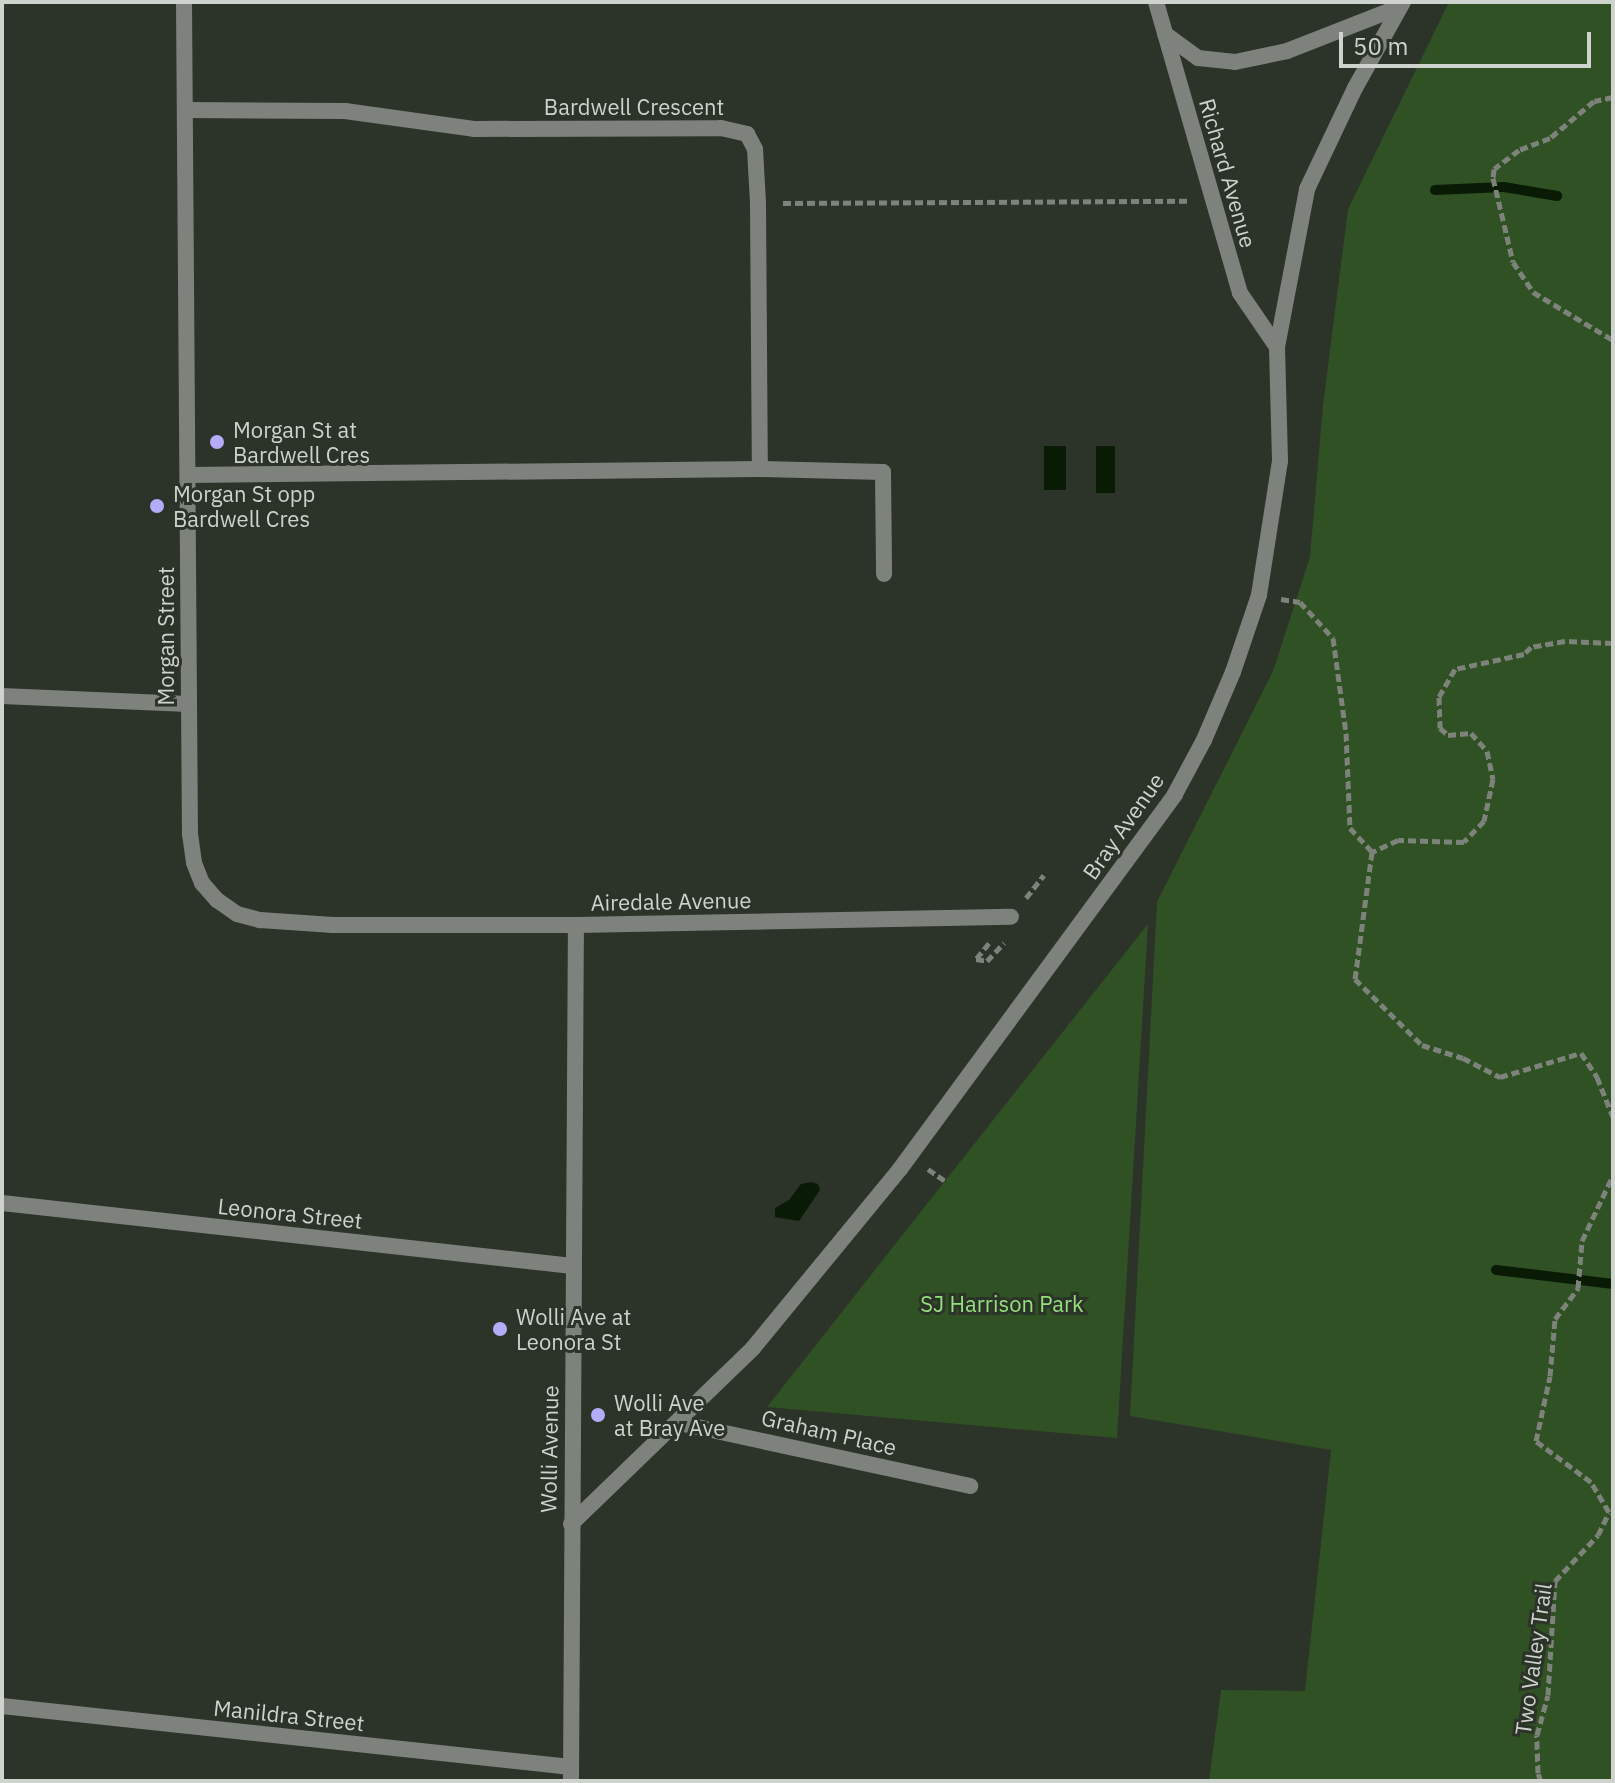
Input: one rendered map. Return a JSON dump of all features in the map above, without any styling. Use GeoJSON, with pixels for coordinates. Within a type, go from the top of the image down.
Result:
{"type":"FeatureCollection","features":[{"type":"Feature","properties":{"kind":"street","name":"Morgan Street"},"geometry":{"type":"LineString","coordinates":[[184,2],[188,704],[190,834],[194,863],[202,883],[217,900],[237,914],[260,920],[333,925]]}},
{"type":"Feature","properties":{"kind":"street","name":"Richard Avenue"},"geometry":{"type":"LineString","coordinates":[[1156,2],[1240,293],[1277,347]]}},
{"type":"Feature","properties":{"kind":"street"},"geometry":{"type":"LineString","coordinates":[[1165,34],[1198,58],[1235,62],[1287,51],[1401,4]]}},
{"type":"Feature","properties":{"kind":"street","name":"Bray Avenue"},"geometry":{"type":"LineString","coordinates":[[571,1524],[679,1423],[753,1348],[900,1169],[1175,794],[1216,713],[1259,595],[1280,461],[1277,347],[1307,189],[1329,139],[1401,4]]}},
{"type":"Feature","properties":{"kind":"street","name":"Bardwell Crescent"},"geometry":{"type":"LineString","coordinates":[[185,110],[345,111],[474,129],[735,129],[747,134],[755,149],[758,203],[760,469]]}},
{"type":"Feature","properties":{"kind":"street"},"geometry":{"type":"LineString","coordinates":[[188,475],[760,469],[883,472],[884,574]]}},
{"type":"Feature","properties":{"kind":"street"},"geometry":{"type":"LineString","coordinates":[[2,696],[188,704]]}},
{"type":"Feature","properties":{"kind":"street","name":"Airedale Avenue"},"geometry":{"type":"LineString","coordinates":[[333,925],[1012,925]]}},
{"type":"Feature","properties":{"kind":"street","name":"Wolli Avenue"},"geometry":{"type":"LineString","coordinates":[[571,1774],[576,925]]}},
{"type":"Feature","properties":{"kind":"street","name":"Leonora Street"},"geometry":{"type":"LineString","coordinates":[[2,1203],[573,1266]]}},
{"type":"Feature","properties":{"kind":"street","name":"Graham Place"},"geometry":{"type":"LineString","coordinates":[[679,1423],[970,1486]]}},
{"type":"Feature","properties":{"kind":"street","name":"Manildra Street"},"geometry":{"type":"LineString","coordinates":[[2,1706],[571,1774]]}},
{"type":"Feature","properties":{"kind":"path"},"geometry":{"type":"LineString","coordinates":[[1613,97],[1594,101],[1550,138],[1519,150],[1494,169],[1493,178],[1513,262],[1533,292],[1613,340]]}},
{"type":"Feature","properties":{"kind":"path"},"geometry":{"type":"LineString","coordinates":[[758,203],[1214,201]]}},
{"type":"Feature","properties":{"kind":"path"},"geometry":{"type":"LineString","coordinates":[[1276,598],[1300,602],[1333,638],[1346,733],[1350,828],[1372,852],[1355,979],[1422,1045],[1463,1058],[1500,1077],[1581,1053],[1597,1077],[1613,1117]]}},
{"type":"Feature","properties":{"kind":"path"},"geometry":{"type":"LineString","coordinates":[[1372,852],[1398,840],[1464,842],[1484,821],[1493,779],[1487,751],[1471,733],[1448,735],[1440,728],[1439,697],[1455,669],[1524,654],[1531,647],[1565,641],[1613,643]]}},
{"type":"Feature","properties":{"kind":"path"},"geometry":{"type":"LineString","coordinates":[[1032,891],[1044,875]]}},
{"type":"Feature","properties":{"kind":"path"},"geometry":{"type":"LineString","coordinates":[[992,940],[976,959],[987,961],[1012,925]]}},
{"type":"Feature","properties":{"kind":"path"},"geometry":{"type":"LineString","coordinates":[[928,1169],[945,1181]]}},
{"type":"Feature","properties":{"kind":"path","name":"Two Valley Trail"},"geometry":{"type":"LineString","coordinates":[[1541,1781],[1537,1735],[1548,1695],[1555,1581],[1598,1535],[1609,1512],[1591,1482],[1536,1441],[1550,1376],[1555,1319],[1578,1288],[1582,1241],[1613,1175]]}},
{"type":"Feature","properties":{"kind":"green space"},"geometry":{"type":"Polygon","coordinates":[[[1449,2],[1613,2],[1613,1781],[1209,1781],[1221,1690],[1305,1691],[1331,1450],[1130,1416],[1157,902],[1273,671],[1310,557],[1323,405],[1348,209],[1449,2]]]}},
{"type":"Feature","properties":{"kind":"green space","name":"SJ Harrison Park"},"geometry":{"type":"Polygon","coordinates":[[[1148,924],[1117,1438],[767,1407],[945,1181],[1148,924]]]}},
{"type":"Feature","properties":{"kind":"shaded area"},"geometry":{"type":"Polygon","coordinates":[[[1044,446],[1066,446],[1066,490],[1044,490],[1044,446]]]}},
{"type":"Feature","properties":{"kind":"shaded area"},"geometry":{"type":"Polygon","coordinates":[[[1096,446],[1115,446],[1115,493],[1096,493],[1096,446]]]}},
{"type":"Feature","properties":{"kind":"shaded area"},"geometry":{"type":"Polygon","coordinates":[[[801,1184],[818,1184],[820,1190],[799,1221],[775,1217],[775,1208],[789,1200],[801,1184]]]}},
{"type":"Feature","properties":{"kind":"waterway"},"geometry":{"type":"LineString","coordinates":[[1435,190],[1504,187],[1557,196]]}},
{"type":"Feature","properties":{"kind":"waterway"},"geometry":{"type":"LineString","coordinates":[[1496,1270],[1613,1284]]}},
{"type":"Feature","properties":{"kind":"place","name":"Morgan St at Bardwell Cres"},"geometry":{"type":"Point","coordinates":[217,442]}},
{"type":"Feature","properties":{"kind":"place","name":"Morgan St opp Bardwell Cres"},"geometry":{"type":"Point","coordinates":[157,506]}},
{"type":"Feature","properties":{"kind":"place","name":"Wolli Ave at Leonora St"},"geometry":{"type":"Point","coordinates":[500,1329]}},
{"type":"Feature","properties":{"kind":"place","name":"Wolli Ave at Bray Ave"},"geometry":{"type":"Point","coordinates":[598,1415]}}]}
